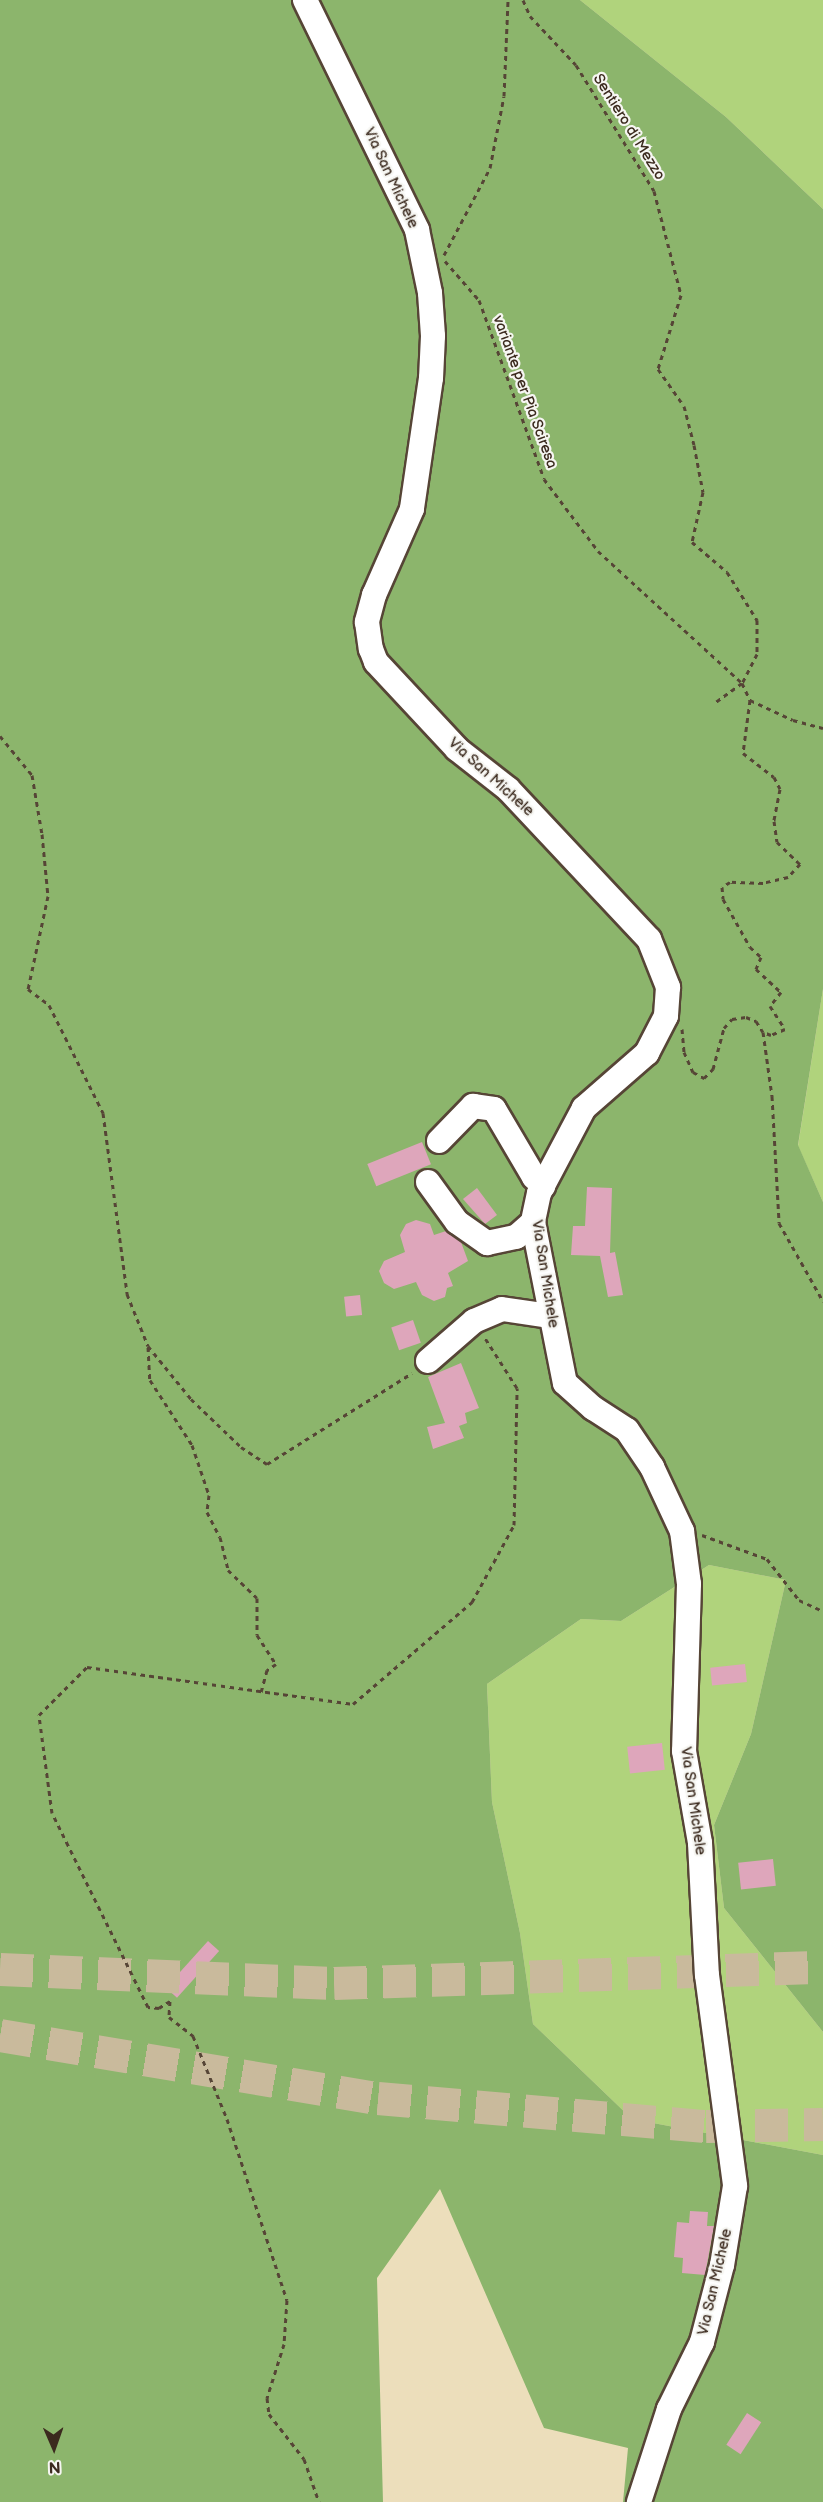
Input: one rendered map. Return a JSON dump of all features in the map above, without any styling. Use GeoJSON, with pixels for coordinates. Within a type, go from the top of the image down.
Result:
{"type":"FeatureCollection","features":[{"type":"Feature","properties":{"kind":"street","name":"Via San Michele"},"geometry":{"type":"LineString","coordinates":[[305,0],[417,230],[428,286],[433,336],[431,378],[412,509],[374,595],[367,622],[371,649],[376,662],[457,749],[508,789],[649,939],[668,987],[666,1016],[647,1053],[584,1108],[543,1185],[533,1222],[565,1383],[593,1408],[627,1430],[652,1467],[682,1531],[689,1584],[684,1751],[700,1843],[707,1976],[735,2186],[722,2265],[702,2342],[669,2409],[639,2502]]}},
{"type":"Feature","properties":{"kind":"street"},"geometry":{"type":"LineString","coordinates":[[439,1141],[473,1106],[494,1109],[534,1177],[543,1185]]}},
{"type":"Feature","properties":{"kind":"street"},"geometry":{"type":"LineString","coordinates":[[428,1182],[457,1222],[487,1243],[516,1237],[533,1222]]}},
{"type":"Feature","properties":{"kind":"street"},"geometry":{"type":"LineString","coordinates":[[428,1361],[474,1321],[502,1310],[550,1316]]}},
{"type":"Feature","properties":{"kind":"path"},"geometry":{"type":"LineString","coordinates":[[428,286],[490,168],[504,96],[508,0]]}},
{"type":"Feature","properties":{"kind":"path","name":"Sentiero di Mezzo"},"geometry":{"type":"LineString","coordinates":[[523,0],[530,16],[576,65],[654,191],[681,295],[658,369],[684,406],[694,445],[703,492],[692,542],[728,572],[757,620],[758,654],[742,683]]}},
{"type":"Feature","properties":{"kind":"path","name":"variante per Pia Sciresa"},"geometry":{"type":"LineString","coordinates":[[443,259],[479,300],[544,479],[598,550],[742,683]]}},
{"type":"Feature","properties":{"kind":"path"},"geometry":{"type":"LineString","coordinates":[[716,702],[742,683],[750,700],[743,753],[774,777],[780,789],[774,820],[777,842],[800,864],[788,877],[763,883],[730,882],[722,887],[723,899],[750,947],[761,957],[756,969],[781,992],[770,1006],[785,1029],[771,1035],[763,1032]]}},
{"type":"Feature","properties":{"kind":"path"},"geometry":{"type":"LineString","coordinates":[[750,700],[793,720],[823,728]]}},
{"type":"Feature","properties":{"kind":"path"},"geometry":{"type":"LineString","coordinates":[[0,736],[32,775],[42,834],[48,896],[28,990],[49,1005],[103,1113],[127,1294],[148,1346],[191,1399],[241,1447],[267,1464],[428,1361]]}},
{"type":"Feature","properties":{"kind":"path"},"geometry":{"type":"LineString","coordinates":[[666,1016],[678,1019],[688,1062],[693,1072],[704,1078],[714,1069],[724,1028],[732,1019],[746,1017],[756,1022],[763,1032],[772,1096],[779,1223],[823,1301]]}},
{"type":"Feature","properties":{"kind":"path"},"geometry":{"type":"LineString","coordinates":[[319,2502],[304,2459],[269,2414],[267,2398],[284,2344],[287,2300],[227,2119],[193,2036],[169,2017],[170,2001],[159,2008],[148,2007],[52,1813],[39,1715],[87,1667],[353,1704],[472,1602],[514,1525],[517,1388],[474,1321]]}},
{"type":"Feature","properties":{"kind":"path"},"geometry":{"type":"LineString","coordinates":[[148,1346],[150,1380],[192,1445],[209,1496],[207,1512],[220,1537],[228,1570],[257,1598],[257,1635],[276,1664],[267,1670],[261,1692]]}},
{"type":"Feature","properties":{"kind":"path"},"geometry":{"type":"LineString","coordinates":[[682,1531],[726,1541],[767,1558],[799,1600],[823,1611]]}},
{"type":"Feature","properties":{"kind":"green space"},"geometry":{"type":"Polygon","coordinates":[[[0,0],[580,0],[726,117],[823,209],[823,989],[798,1145],[823,1202],[823,2032],[724,1908],[714,1825],[751,1734],[786,1580],[709,1565],[621,1621],[581,1619],[487,1684],[492,1802],[520,1933],[533,2024],[632,2119],[823,2155],[823,2502],[623,2502],[628,2448],[544,2428],[440,2189],[377,2278],[383,2502],[0,2502],[0,0]]]}},
{"type":"Feature","properties":{"kind":"green space"},"geometry":{"type":"Polygon","coordinates":[[[580,0],[823,0],[823,209],[726,117],[580,0]]]}},
{"type":"Feature","properties":{"kind":"green space"},"geometry":{"type":"Polygon","coordinates":[[[823,989],[823,1202],[798,1146],[823,989]]]}},
{"type":"Feature","properties":{"kind":"green space"},"geometry":{"type":"Polygon","coordinates":[[[709,1565],[786,1580],[751,1734],[714,1825],[724,1908],[823,2032],[823,2155],[632,2119],[533,2024],[520,1933],[492,1802],[487,1684],[581,1619],[621,1621],[709,1565]]]}},
{"type":"Feature","properties":{"kind":"building"},"geometry":{"type":"Polygon","coordinates":[[[422,1142],[431,1164],[376,1186],[367,1164],[422,1142]]]}},
{"type":"Feature","properties":{"kind":"building"},"geometry":{"type":"Polygon","coordinates":[[[587,1187],[612,1188],[610,1253],[615,1252],[623,1295],[608,1297],[600,1256],[571,1255],[573,1226],[585,1226],[587,1187]]]}},
{"type":"Feature","properties":{"kind":"building"},"geometry":{"type":"Polygon","coordinates":[[[477,1188],[497,1215],[485,1224],[463,1199],[477,1188]]]}},
{"type":"Feature","properties":{"kind":"building"},"geometry":{"type":"Polygon","coordinates":[[[416,1220],[430,1224],[434,1235],[446,1231],[461,1242],[468,1261],[448,1273],[453,1286],[447,1288],[445,1297],[434,1301],[422,1295],[416,1282],[394,1289],[384,1283],[379,1271],[384,1261],[405,1252],[400,1235],[406,1224],[416,1220]]]}},
{"type":"Feature","properties":{"kind":"building"},"geometry":{"type":"Polygon","coordinates":[[[360,1295],[362,1315],[346,1317],[344,1297],[360,1295]]]}},
{"type":"Feature","properties":{"kind":"building"},"geometry":{"type":"Polygon","coordinates":[[[413,1320],[421,1343],[399,1350],[391,1327],[413,1320]]]}},
{"type":"Feature","properties":{"kind":"building"},"geometry":{"type":"Polygon","coordinates":[[[461,1363],[479,1408],[465,1413],[467,1423],[459,1426],[464,1438],[433,1449],[427,1427],[445,1423],[428,1377],[461,1363]]]}},
{"type":"Feature","properties":{"kind":"building"},"geometry":{"type":"Polygon","coordinates":[[[745,1664],[747,1682],[712,1686],[710,1668],[745,1664]]]}},
{"type":"Feature","properties":{"kind":"building"},"geometry":{"type":"Polygon","coordinates":[[[662,1743],[665,1770],[630,1774],[627,1747],[662,1743]]]}},
{"type":"Feature","properties":{"kind":"building"},"geometry":{"type":"Polygon","coordinates":[[[773,1859],[776,1886],[741,1890],[738,1863],[773,1859]]]}},
{"type":"Feature","properties":{"kind":"building"},"geometry":{"type":"Polygon","coordinates":[[[208,1941],[219,1951],[177,1998],[166,1988],[208,1941]]]}},
{"type":"Feature","properties":{"kind":"building"},"geometry":{"type":"Polygon","coordinates":[[[690,2211],[708,2212],[707,2226],[714,2226],[705,2275],[682,2273],[683,2258],[674,2257],[677,2222],[689,2223],[690,2211]]]}},
{"type":"Feature","properties":{"kind":"building"},"geometry":{"type":"Polygon","coordinates":[[[747,2413],[761,2422],[741,2454],[726,2445],[747,2413]]]}},
{"type":"Feature","properties":{"kind":"tunnel"},"geometry":{"type":"LineString","coordinates":[[0,1969],[334,1983],[823,1967]]}},
{"type":"Feature","properties":{"kind":"tunnel"},"geometry":{"type":"LineString","coordinates":[[0,2035],[378,2098],[706,2126],[823,2124]]}}]}
